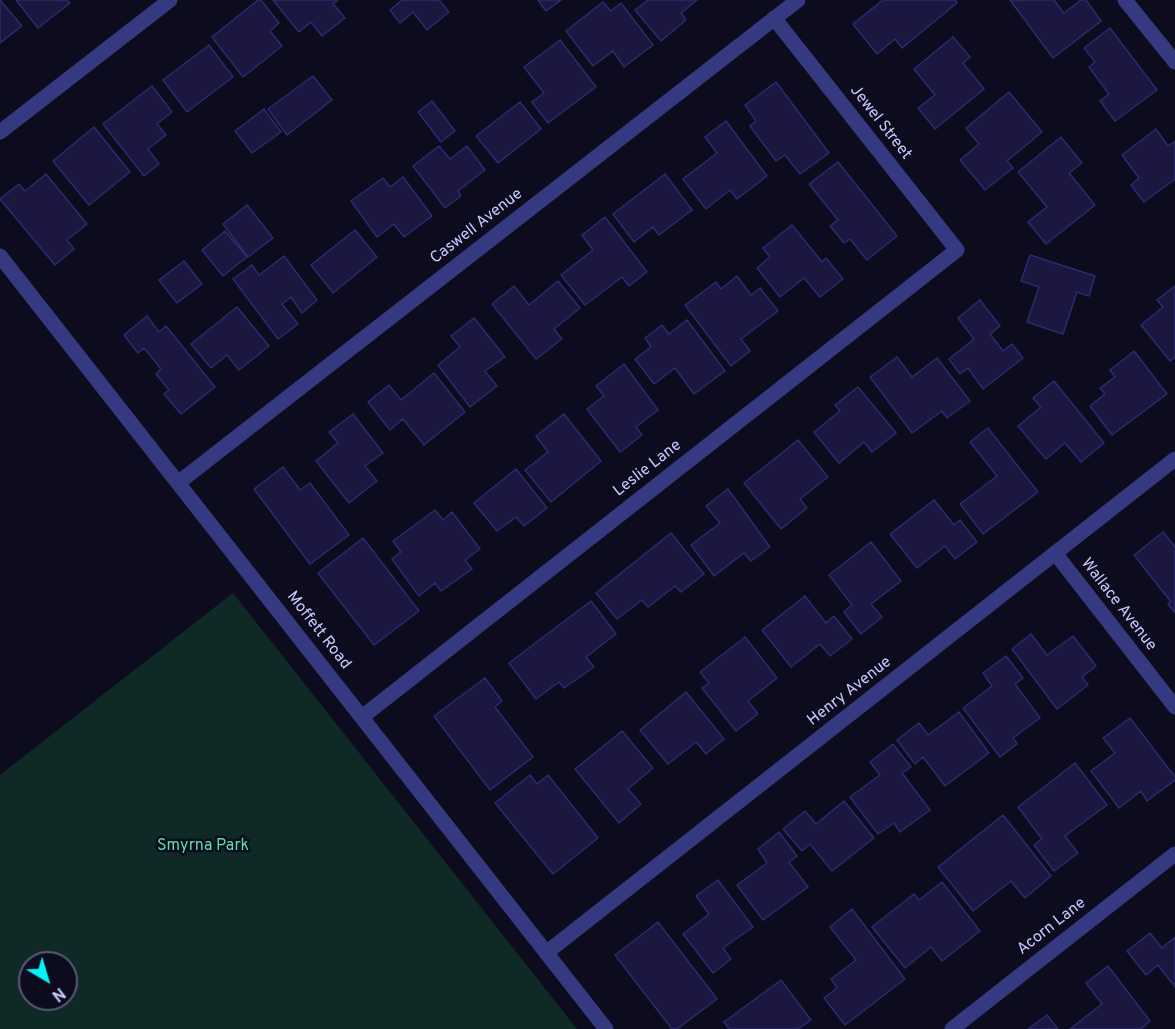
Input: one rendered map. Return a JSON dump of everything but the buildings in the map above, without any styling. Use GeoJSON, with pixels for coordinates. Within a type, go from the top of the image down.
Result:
{"type":"FeatureCollection","features":[{"type":"Feature","properties":{"kind":"street"},"geometry":{"type":"LineString","coordinates":[[0,132],[171,0]]}},
{"type":"Feature","properties":{"kind":"street","name":"Caswell Avenue"},"geometry":{"type":"LineString","coordinates":[[178,483],[798,0]]}},
{"type":"Feature","properties":{"kind":"street"},"geometry":{"type":"LineString","coordinates":[[1125,0],[1175,62]]}},
{"type":"Feature","properties":{"kind":"street","name":"Jewel Street"},"geometry":{"type":"LineString","coordinates":[[774,18],[957,250]]}},
{"type":"Feature","properties":{"kind":"street","name":"Leslie Lane"},"geometry":{"type":"LineString","coordinates":[[362,717],[957,250]]}},
{"type":"Feature","properties":{"kind":"street","name":"Moffett Road"},"geometry":{"type":"LineString","coordinates":[[0,256],[606,1029]]}},
{"type":"Feature","properties":{"kind":"street","name":"Henry Avenue"},"geometry":{"type":"LineString","coordinates":[[546,953],[1175,459]]}},
{"type":"Feature","properties":{"kind":"street","name":"Wallace Avenue"},"geometry":{"type":"LineString","coordinates":[[1055,553],[1175,707]]}},
{"type":"Feature","properties":{"kind":"street","name":"Acorn Lane"},"geometry":{"type":"LineString","coordinates":[[952,1029],[1175,854]]}},
{"type":"Feature","properties":{"kind":"green space","name":"Smyrna Park"},"geometry":{"type":"Polygon","coordinates":[[[233,593],[577,1029],[0,1029],[0,775],[233,593]]]}}]}
